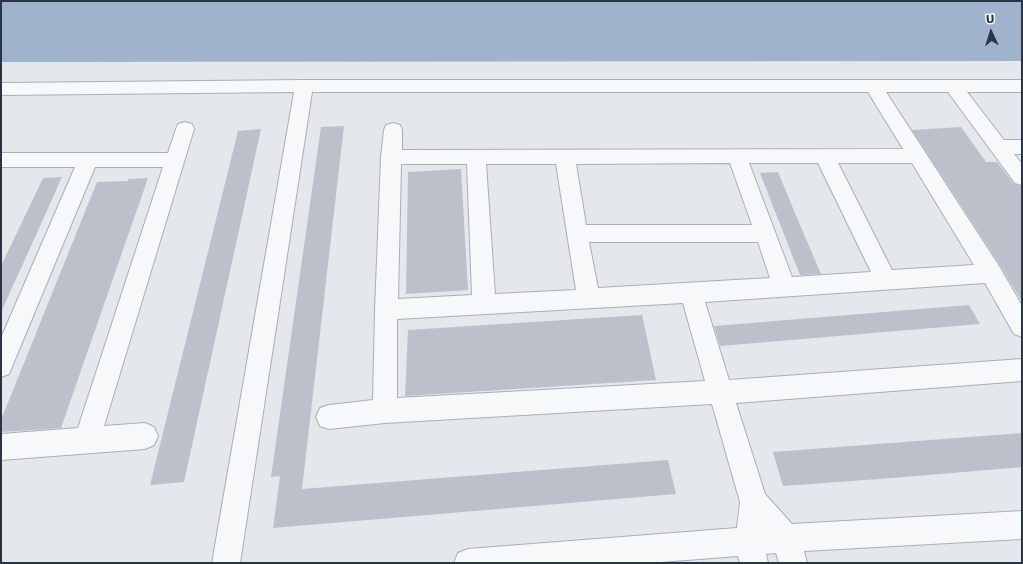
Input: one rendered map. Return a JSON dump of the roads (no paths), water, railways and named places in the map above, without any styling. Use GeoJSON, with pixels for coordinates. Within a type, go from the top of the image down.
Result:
{"type":"FeatureCollection","features":[{"type":"Feature","properties":{"kind":"street"},"geometry":{"type":"LineString","coordinates":[[1,89],[304,86],[1022,86]]}},
{"type":"Feature","properties":{"kind":"street"},"geometry":{"type":"LineString","coordinates":[[226,563],[304,86]]}},
{"type":"Feature","properties":{"kind":"street"},"geometry":{"type":"LineString","coordinates":[[953,86],[1022,178]]}},
{"type":"Feature","properties":{"kind":"street"},"geometry":{"type":"LineString","coordinates":[[874,87],[991,273],[1022,327]]}},
{"type":"Feature","properties":{"kind":"street"},"geometry":{"type":"LineString","coordinates":[[87,440],[185,129]]}},
{"type":"Feature","properties":{"kind":"street"},"geometry":{"type":"LineString","coordinates":[[385,411],[386,310],[392,130]]}},
{"type":"Feature","properties":{"kind":"street"},"geometry":{"type":"LineString","coordinates":[[1000,147],[1022,148]]}},
{"type":"Feature","properties":{"kind":"street"},"geometry":{"type":"LineString","coordinates":[[391,157],[565,158],[917,156]]}},
{"type":"Feature","properties":{"kind":"street"},"geometry":{"type":"LineString","coordinates":[[737,157],[784,286]]}},
{"type":"Feature","properties":{"kind":"street"},"geometry":{"type":"LineString","coordinates":[[825,157],[886,280]]}},
{"type":"Feature","properties":{"kind":"street"},"geometry":{"type":"LineString","coordinates":[[476,158],[484,305]]}},
{"type":"Feature","properties":{"kind":"street"},"geometry":{"type":"LineString","coordinates":[[565,158],[588,298]]}},
{"type":"Feature","properties":{"kind":"street"},"geometry":{"type":"LineString","coordinates":[[1,160],[176,160]]}},
{"type":"Feature","properties":{"kind":"street"},"geometry":{"type":"LineString","coordinates":[[1,366],[88,160]]}},
{"type":"Feature","properties":{"kind":"street"},"geometry":{"type":"LineString","coordinates":[[577,233],[764,234]]}},
{"type":"Feature","properties":{"kind":"street"},"geometry":{"type":"LineString","coordinates":[[386,310],[691,293],[991,273]]}},
{"type":"Feature","properties":{"kind":"street"},"geometry":{"type":"LineString","coordinates":[[691,293],[754,502],[752,552]]}},
{"type":"Feature","properties":{"kind":"street"},"geometry":{"type":"LineString","coordinates":[[329,417],[385,411],[721,392],[1022,370]]}},
{"type":"Feature","properties":{"kind":"street"},"geometry":{"type":"LineString","coordinates":[[1,447],[145,436]]}},
{"type":"Feature","properties":{"kind":"street"},"geometry":{"type":"LineString","coordinates":[[754,502],[790,551]]}},
{"type":"Feature","properties":{"kind":"street"},"geometry":{"type":"LineString","coordinates":[[468,563],[790,551],[1022,525]]}},
{"type":"Feature","properties":{"kind":"water"},"geometry":{"type":"Polygon","coordinates":[[[1,1],[1022,1],[1022,61],[1,62],[1,1]]]}}]}
